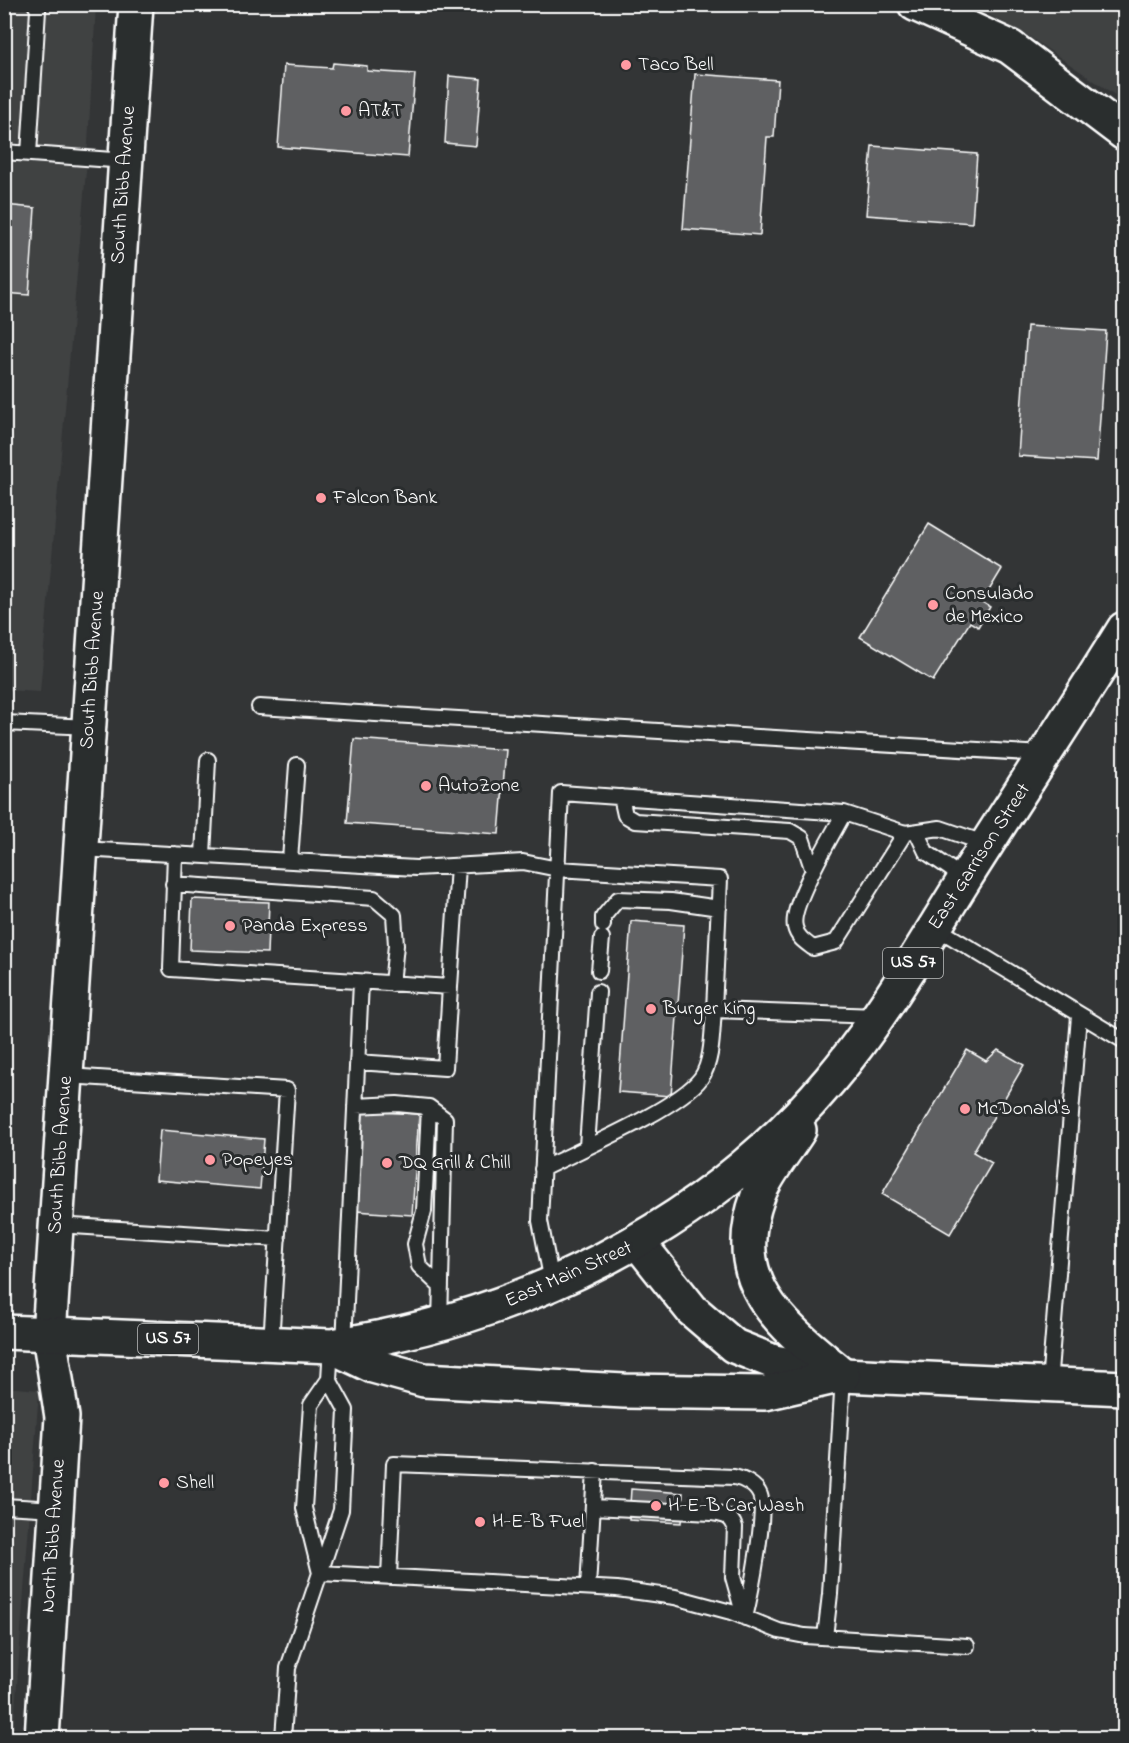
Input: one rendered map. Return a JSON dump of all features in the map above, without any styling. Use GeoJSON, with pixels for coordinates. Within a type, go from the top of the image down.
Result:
{"type":"FeatureCollection","features":[{"type":"Feature","properties":{"kind":"main road","name":"South Bibb Avenue"},"geometry":{"type":"LineString","coordinates":[[50,1335],[136,4]]}},
{"type":"Feature","properties":{"kind":"main road"},"geometry":{"type":"LineString","coordinates":[[915,4],[1011,47],[1125,133]]}},
{"type":"Feature","properties":{"kind":"main road","name":"East Garrison Street"},"geometry":{"type":"LineString","coordinates":[[637,1241],[714,1191],[775,1137],[830,1080],[935,927],[1125,629]]}},
{"type":"Feature","properties":{"kind":"main road"},"geometry":{"type":"LineString","coordinates":[[830,1080],[758,1195],[749,1231],[751,1265],[758,1290],[780,1321],[843,1375]]}},
{"type":"Feature","properties":{"kind":"main road","name":"East Main Street"},"geometry":{"type":"LineString","coordinates":[[4,1332],[338,1345],[405,1334],[471,1316],[552,1284],[637,1241],[692,1310],[734,1346],[774,1362],[843,1375],[1125,1388]]}},
{"type":"Feature","properties":{"kind":"main road","name":"North Bibb Avenue"},"geometry":{"type":"LineString","coordinates":[[42,1738],[62,1417],[50,1335]]}},
{"type":"Feature","properties":{"kind":"main road"},"geometry":{"type":"LineString","coordinates":[[338,1345],[373,1365],[424,1380],[624,1391],[765,1393],[843,1375]]}},
{"type":"Feature","properties":{"kind":"lane"},"geometry":{"type":"LineString","coordinates":[[29,154],[38,10],[35,4]]}},
{"type":"Feature","properties":{"kind":"lane"},"geometry":{"type":"LineString","coordinates":[[4,152],[126,161]]}},
{"type":"Feature","properties":{"kind":"lane"},"geometry":{"type":"LineString","coordinates":[[259,707],[1046,754]]}},
{"type":"Feature","properties":{"kind":"lane"},"geometry":{"type":"LineString","coordinates":[[4,723],[90,727]]}},
{"type":"Feature","properties":{"kind":"lane"},"geometry":{"type":"LineString","coordinates":[[202,855],[208,760]]}},
{"type":"Feature","properties":{"kind":"lane"},"geometry":{"type":"LineString","coordinates":[[290,860],[297,765]]}},
{"type":"Feature","properties":{"kind":"lane"},"geometry":{"type":"LineString","coordinates":[[552,1284],[540,1221],[561,793],[844,813],[911,833],[940,828],[987,844]]}},
{"type":"Feature","properties":{"kind":"lane"},"geometry":{"type":"LineString","coordinates":[[621,797],[625,815],[636,821],[790,831],[802,837],[813,871]]}},
{"type":"Feature","properties":{"kind":"lane"},"geometry":{"type":"LineString","coordinates":[[844,813],[797,907],[794,926],[799,937],[813,948],[836,942],[911,833]]}},
{"type":"Feature","properties":{"kind":"lane"},"geometry":{"type":"LineString","coordinates":[[911,833],[926,852],[965,879]]}},
{"type":"Feature","properties":{"kind":"lane"},"geometry":{"type":"LineString","coordinates":[[81,849],[416,868],[523,862],[558,869],[720,879],[714,1010],[709,1052],[702,1076],[684,1096],[542,1169]]}},
{"type":"Feature","properties":{"kind":"lane"},"geometry":{"type":"LineString","coordinates":[[175,854],[171,969],[450,987]]}},
{"type":"Feature","properties":{"kind":"lane"},"geometry":{"type":"LineString","coordinates":[[357,1062],[445,1068],[458,866]]}},
{"type":"Feature","properties":{"kind":"lane"},"geometry":{"type":"LineString","coordinates":[[173,884],[374,898],[394,915],[396,945],[392,984]]}},
{"type":"Feature","properties":{"kind":"lane"},"geometry":{"type":"LineString","coordinates":[[599,971],[603,917],[618,899],[670,901],[719,908]]}},
{"type":"Feature","properties":{"kind":"lane"},"geometry":{"type":"LineString","coordinates":[[935,927],[1079,1016],[1125,1041]]}},
{"type":"Feature","properties":{"kind":"lane"},"geometry":{"type":"LineString","coordinates":[[320,1573],[304,1508],[311,1405],[329,1379],[338,1345],[362,982]]}},
{"type":"Feature","properties":{"kind":"lane"},"geometry":{"type":"LineString","coordinates":[[587,1146],[598,992]]}},
{"type":"Feature","properties":{"kind":"lane"},"geometry":{"type":"LineString","coordinates":[[714,1010],[876,1016]]}},
{"type":"Feature","properties":{"kind":"lane"},"geometry":{"type":"LineString","coordinates":[[1049,1384],[1079,1016]]}},
{"type":"Feature","properties":{"kind":"lane"},"geometry":{"type":"LineString","coordinates":[[67,1076],[287,1090],[271,1343]]}},
{"type":"Feature","properties":{"kind":"lane"},"geometry":{"type":"LineString","coordinates":[[355,1106],[397,1104],[429,1107],[445,1119],[440,1325]]}},
{"type":"Feature","properties":{"kind":"lane"},"geometry":{"type":"LineString","coordinates":[[429,1107],[424,1211],[415,1244],[419,1266],[441,1287]]}},
{"type":"Feature","properties":{"kind":"lane"},"geometry":{"type":"LineString","coordinates":[[57,1225],[278,1239]]}},
{"type":"Feature","properties":{"kind":"lane"},"geometry":{"type":"LineString","coordinates":[[825,1637],[830,1594],[843,1375]]}},
{"type":"Feature","properties":{"kind":"lane"},"geometry":{"type":"LineString","coordinates":[[283,1738],[288,1668],[341,1510],[346,1410],[329,1379]]}},
{"type":"Feature","properties":{"kind":"lane"},"geometry":{"type":"LineString","coordinates":[[389,1577],[394,1464],[734,1477],[743,1479],[755,1487],[761,1502],[754,1581],[745,1618]]}},
{"type":"Feature","properties":{"kind":"lane"},"geometry":{"type":"LineString","coordinates":[[588,1587],[595,1472]]}},
{"type":"Feature","properties":{"kind":"lane"},"geometry":{"type":"LineString","coordinates":[[4,1506],[56,1509]]}},
{"type":"Feature","properties":{"kind":"lane"},"geometry":{"type":"LineString","coordinates":[[592,1507],[712,1513],[726,1515],[733,1520],[735,1527],[733,1577],[745,1618]]}},
{"type":"Feature","properties":{"kind":"lane"},"geometry":{"type":"LineString","coordinates":[[320,1573],[588,1587],[675,1597],[745,1618],[778,1631],[825,1637],[967,1646]]}},
{"type":"Feature","properties":{"kind":"shaded area"},"geometry":{"type":"Polygon","coordinates":[[[4,5],[96,5],[87,160],[40,692],[5,690],[4,5]]]}},
{"type":"Feature","properties":{"kind":"shaded area"},"geometry":{"type":"Polygon","coordinates":[[[970,5],[1120,5],[1115,95],[1024,33],[970,5]]]}},
{"type":"Feature","properties":{"kind":"shaded area"},"geometry":{"type":"Polygon","coordinates":[[[4,1387],[39,1390],[13,1738],[4,1738],[4,1387]]]}},
{"type":"Feature","properties":{"kind":"building","name":"AT&T"},"geometry":{"type":"Polygon","coordinates":[[[333,63],[367,66],[367,71],[415,74],[408,157],[278,147],[284,65],[332,68],[333,63]]]}},
{"type":"Feature","properties":{"kind":"building"},"geometry":{"type":"Polygon","coordinates":[[[695,74],[778,80],[774,137],[767,137],[760,235],[683,229],[695,74]]]}},
{"type":"Feature","properties":{"kind":"building"},"geometry":{"type":"Polygon","coordinates":[[[449,76],[481,79],[476,146],[445,143],[449,76]]]}},
{"type":"Feature","properties":{"kind":"building"},"geometry":{"type":"Polygon","coordinates":[[[872,146],[977,154],[972,223],[866,215],[872,146]]]}},
{"type":"Feature","properties":{"kind":"building"},"geometry":{"type":"Polygon","coordinates":[[[4,205],[35,208],[29,295],[4,293],[4,205]]]}},
{"type":"Feature","properties":{"kind":"building"},"geometry":{"type":"Polygon","coordinates":[[[1027,326],[1106,331],[1097,461],[1018,456],[1027,326]]]}},
{"type":"Feature","properties":{"kind":"building","name":"Consulado de Mexico"},"geometry":{"type":"Polygon","coordinates":[[[929,524],[1002,569],[982,602],[990,607],[978,627],[970,622],[933,681],[860,637],[929,524]]]}},
{"type":"Feature","properties":{"kind":"building","name":"AutoZone"},"geometry":{"type":"Polygon","coordinates":[[[354,739],[506,750],[499,834],[347,823],[354,739]]]}},
{"type":"Feature","properties":{"kind":"building","name":"Panda Express"},"geometry":{"type":"Polygon","coordinates":[[[192,899],[269,902],[267,953],[190,950],[192,899]]]}},
{"type":"Feature","properties":{"kind":"building","name":"Burger King"},"geometry":{"type":"Polygon","coordinates":[[[631,921],[684,925],[671,1096],[618,1092],[631,921]]]}},
{"type":"Feature","properties":{"kind":"building","name":"McDonald's"},"geometry":{"type":"Polygon","coordinates":[[[967,1050],[986,1061],[998,1050],[1024,1065],[973,1152],[992,1163],[950,1234],[882,1194],[967,1050]]]}},
{"type":"Feature","properties":{"kind":"building","name":"DQ Grill & Chill"},"geometry":{"type":"Polygon","coordinates":[[[363,1111],[419,1114],[412,1215],[356,1211],[363,1111]]]}},
{"type":"Feature","properties":{"kind":"building","name":"Popeyes"},"geometry":{"type":"Polygon","coordinates":[[[160,1130],[264,1139],[260,1189],[156,1180],[160,1130]]]}},
{"type":"Feature","properties":{"kind":"building","name":"H-E-B Car Wash"},"geometry":{"type":"Polygon","coordinates":[[[631,1489],[683,1493],[681,1523],[629,1520],[631,1489]]]}},
{"type":"Feature","properties":{"kind":"place","name":"Taco Bell"},"geometry":{"type":"Point","coordinates":[626,65]}},
{"type":"Feature","properties":{"kind":"place","name":"AT&T"},"geometry":{"type":"Point","coordinates":[346,111]}},
{"type":"Feature","properties":{"kind":"place","name":"Falcon Bank"},"geometry":{"type":"Point","coordinates":[321,498]}},
{"type":"Feature","properties":{"kind":"place","name":"Consulado de Mexico"},"geometry":{"type":"Point","coordinates":[933,605]}},
{"type":"Feature","properties":{"kind":"place","name":"AutoZone"},"geometry":{"type":"Point","coordinates":[426,786]}},
{"type":"Feature","properties":{"kind":"place","name":"Panda Express"},"geometry":{"type":"Point","coordinates":[230,926]}},
{"type":"Feature","properties":{"kind":"place","name":"Burger King"},"geometry":{"type":"Point","coordinates":[651,1009]}},
{"type":"Feature","properties":{"kind":"place","name":"McDonald's"},"geometry":{"type":"Point","coordinates":[965,1109]}},
{"type":"Feature","properties":{"kind":"place","name":"Popeyes"},"geometry":{"type":"Point","coordinates":[210,1160]}},
{"type":"Feature","properties":{"kind":"place","name":"DQ Grill & Chill"},"geometry":{"type":"Point","coordinates":[387,1163]}},
{"type":"Feature","properties":{"kind":"place","name":"Shell"},"geometry":{"type":"Point","coordinates":[164,1483]}},
{"type":"Feature","properties":{"kind":"place","name":"H-E-B Car Wash"},"geometry":{"type":"Point","coordinates":[656,1506]}},
{"type":"Feature","properties":{"kind":"place","name":"H-E-B Fuel"},"geometry":{"type":"Point","coordinates":[480,1522]}}]}
